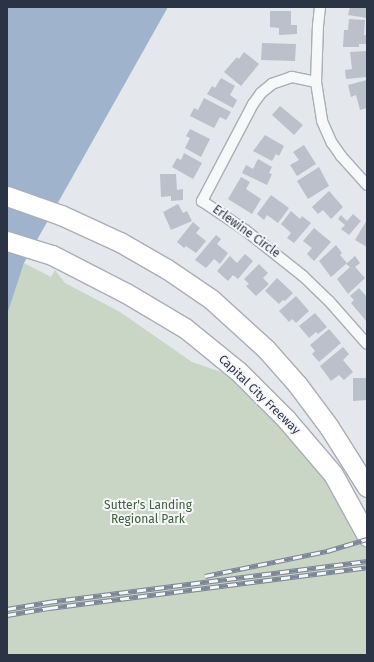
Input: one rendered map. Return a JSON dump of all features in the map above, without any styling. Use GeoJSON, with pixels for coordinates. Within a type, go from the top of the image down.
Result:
{"type":"FeatureCollection","features":[{"type":"Feature","properties":{"kind":"highway"},"geometry":{"type":"LineString","coordinates":[[7,196],[61,215],[105,234],[148,256],[205,295],[266,349],[315,406],[367,487]]}},
{"type":"Feature","properties":{"kind":"highway","name":"Capital City Freeway"},"geometry":{"type":"LineString","coordinates":[[7,241],[52,254],[185,328],[238,372],[286,419],[333,474],[367,536]]}},
{"type":"Feature","properties":{"kind":"street"},"geometry":{"type":"LineString","coordinates":[[320,7],[316,82],[322,121],[332,143],[352,171],[367,185]]}},
{"type":"Feature","properties":{"kind":"street","name":"Erlewine Circle"},"geometry":{"type":"LineString","coordinates":[[316,82],[292,77],[272,84],[261,93],[253,104],[202,201],[246,230],[303,276],[329,301],[367,344]]}},
{"type":"Feature","properties":{"kind":"green space","name":"Sutter's Landing Regional Park"},"geometry":{"type":"Polygon","coordinates":[[[24,263],[51,277],[55,270],[65,283],[120,312],[192,362],[273,390],[367,516],[367,655],[7,655],[7,315],[24,263]]]}},
{"type":"Feature","properties":{"kind":"water"},"geometry":{"type":"Polygon","coordinates":[[[7,7],[168,7],[24,263],[7,315],[7,7]]]}},
{"type":"Feature","properties":{"kind":"building"},"geometry":{"type":"Polygon","coordinates":[[[350,7],[367,7],[367,18],[348,15],[350,7]]]}},
{"type":"Feature","properties":{"kind":"building"},"geometry":{"type":"Polygon","coordinates":[[[270,11],[291,11],[291,25],[297,25],[297,34],[279,35],[279,28],[270,27],[270,11]]]}},
{"type":"Feature","properties":{"kind":"building"},"geometry":{"type":"Polygon","coordinates":[[[349,19],[365,20],[364,35],[367,35],[367,44],[359,44],[359,47],[343,47],[344,30],[348,30],[349,19]]]}},
{"type":"Feature","properties":{"kind":"building"},"geometry":{"type":"Polygon","coordinates":[[[262,43],[296,44],[295,61],[261,60],[262,43]]]}},
{"type":"Feature","properties":{"kind":"building"},"geometry":{"type":"Polygon","coordinates":[[[367,51],[367,77],[346,79],[345,70],[352,69],[350,52],[367,51]]]}},
{"type":"Feature","properties":{"kind":"building"},"geometry":{"type":"Polygon","coordinates":[[[244,52],[259,64],[241,86],[224,72],[237,57],[239,59],[244,52]]]}},
{"type":"Feature","properties":{"kind":"building"},"geometry":{"type":"Polygon","coordinates":[[[221,78],[235,86],[230,95],[237,100],[233,108],[207,94],[212,86],[215,88],[221,78]]]}},
{"type":"Feature","properties":{"kind":"building"},"geometry":{"type":"Polygon","coordinates":[[[367,80],[367,108],[360,110],[356,95],[351,97],[348,85],[367,80]]]}},
{"type":"Feature","properties":{"kind":"building"},"geometry":{"type":"Polygon","coordinates":[[[204,98],[231,112],[226,120],[220,117],[214,128],[190,116],[194,108],[198,110],[204,98]]]}},
{"type":"Feature","properties":{"kind":"building"},"geometry":{"type":"Polygon","coordinates":[[[280,106],[303,125],[294,135],[272,115],[280,106]]]}},
{"type":"Feature","properties":{"kind":"building"},"geometry":{"type":"Polygon","coordinates":[[[190,129],[210,139],[201,157],[185,148],[190,138],[186,136],[190,129]]]}},
{"type":"Feature","properties":{"kind":"building"},"geometry":{"type":"Polygon","coordinates":[[[265,135],[284,146],[279,156],[276,154],[272,161],[253,151],[265,135]]]}},
{"type":"Feature","properties":{"kind":"building"},"geometry":{"type":"Polygon","coordinates":[[[304,145],[316,164],[297,176],[290,165],[299,160],[293,152],[304,145]]]}},
{"type":"Feature","properties":{"kind":"building"},"geometry":{"type":"Polygon","coordinates":[[[184,153],[202,163],[193,179],[172,167],[177,158],[181,160],[184,153]]]}},
{"type":"Feature","properties":{"kind":"building"},"geometry":{"type":"Polygon","coordinates":[[[258,159],[272,167],[269,173],[272,174],[267,185],[242,173],[246,165],[253,169],[258,159]]]}},
{"type":"Feature","properties":{"kind":"building"},"geometry":{"type":"Polygon","coordinates":[[[319,167],[329,186],[308,199],[297,181],[319,167]]]}},
{"type":"Feature","properties":{"kind":"building"},"geometry":{"type":"Polygon","coordinates":[[[160,174],[176,174],[177,190],[183,189],[183,200],[171,201],[171,196],[161,197],[160,174]]]}},
{"type":"Feature","properties":{"kind":"building"},"geometry":{"type":"Polygon","coordinates":[[[241,177],[250,182],[246,189],[261,199],[252,214],[228,199],[241,177]]]}},
{"type":"Feature","properties":{"kind":"building"},"geometry":{"type":"Polygon","coordinates":[[[329,191],[343,207],[331,219],[323,210],[318,214],[312,207],[329,191]]]}},
{"type":"Feature","properties":{"kind":"building"},"geometry":{"type":"Polygon","coordinates":[[[271,195],[289,208],[278,223],[267,215],[264,220],[257,214],[271,195]]]}},
{"type":"Feature","properties":{"kind":"building"},"geometry":{"type":"Polygon","coordinates":[[[178,204],[183,213],[187,211],[192,221],[171,230],[163,212],[178,204]]]}},
{"type":"Feature","properties":{"kind":"building"},"geometry":{"type":"Polygon","coordinates":[[[291,211],[300,219],[302,216],[311,223],[294,243],[287,238],[291,233],[281,224],[291,211]]]}},
{"type":"Feature","properties":{"kind":"building"},"geometry":{"type":"Polygon","coordinates":[[[353,214],[361,221],[349,235],[341,229],[345,225],[338,219],[341,215],[347,221],[353,214]]]}},
{"type":"Feature","properties":{"kind":"building"},"geometry":{"type":"Polygon","coordinates":[[[367,220],[367,247],[355,240],[367,220]]]}},
{"type":"Feature","properties":{"kind":"building"},"geometry":{"type":"Polygon","coordinates":[[[193,222],[200,228],[196,233],[206,241],[196,253],[186,246],[184,248],[177,242],[193,222]]]}},
{"type":"Feature","properties":{"kind":"building"},"geometry":{"type":"Polygon","coordinates":[[[314,228],[331,242],[314,261],[307,254],[312,248],[303,241],[314,228]]]}},
{"type":"Feature","properties":{"kind":"building"},"geometry":{"type":"Polygon","coordinates":[[[216,235],[221,239],[217,244],[228,253],[220,264],[214,259],[206,268],[195,260],[216,235]]]}},
{"type":"Feature","properties":{"kind":"building"},"geometry":{"type":"Polygon","coordinates":[[[336,245],[342,253],[340,255],[347,263],[331,277],[319,261],[336,245]]]}},
{"type":"Feature","properties":{"kind":"building"},"geometry":{"type":"Polygon","coordinates":[[[245,254],[253,261],[238,279],[233,275],[228,281],[217,271],[230,256],[237,263],[245,254]]]}},
{"type":"Feature","properties":{"kind":"building"},"geometry":{"type":"Polygon","coordinates":[[[355,256],[360,263],[355,267],[365,278],[348,294],[337,279],[350,267],[346,264],[355,256]]]}},
{"type":"Feature","properties":{"kind":"building"},"geometry":{"type":"Polygon","coordinates":[[[259,264],[268,273],[263,278],[269,284],[256,296],[246,286],[249,284],[244,279],[259,264]]]}},
{"type":"Feature","properties":{"kind":"building"},"geometry":{"type":"Polygon","coordinates":[[[277,278],[293,293],[285,301],[283,300],[279,304],[265,291],[277,278]]]}},
{"type":"Feature","properties":{"kind":"building"},"geometry":{"type":"Polygon","coordinates":[[[359,288],[367,297],[367,322],[351,303],[354,300],[350,296],[359,288]]]}},
{"type":"Feature","properties":{"kind":"building"},"geometry":{"type":"Polygon","coordinates":[[[296,296],[309,311],[296,323],[292,319],[289,322],[279,311],[296,296]]]}},
{"type":"Feature","properties":{"kind":"building"},"geometry":{"type":"Polygon","coordinates":[[[315,313],[327,327],[318,334],[316,332],[309,338],[299,326],[315,313]]]}},
{"type":"Feature","properties":{"kind":"building"},"geometry":{"type":"Polygon","coordinates":[[[329,329],[341,343],[319,362],[312,354],[315,351],[310,345],[329,329]]]}},
{"type":"Feature","properties":{"kind":"building"},"geometry":{"type":"Polygon","coordinates":[[[343,347],[349,354],[343,360],[353,372],[344,380],[339,375],[331,381],[320,366],[343,347]]]}},
{"type":"Feature","properties":{"kind":"building"},"geometry":{"type":"Polygon","coordinates":[[[353,378],[367,378],[367,400],[353,401],[353,378]]]}},
{"type":"Feature","properties":{"kind":"railway"},"geometry":{"type":"LineString","coordinates":[[205,576],[327,551],[367,539]]}},
{"type":"Feature","properties":{"kind":"railway"},"geometry":{"type":"LineString","coordinates":[[7,609],[48,602],[367,561]]}},
{"type":"Feature","properties":{"kind":"railway"},"geometry":{"type":"LineString","coordinates":[[7,615],[49,608],[367,567]]}}]}
